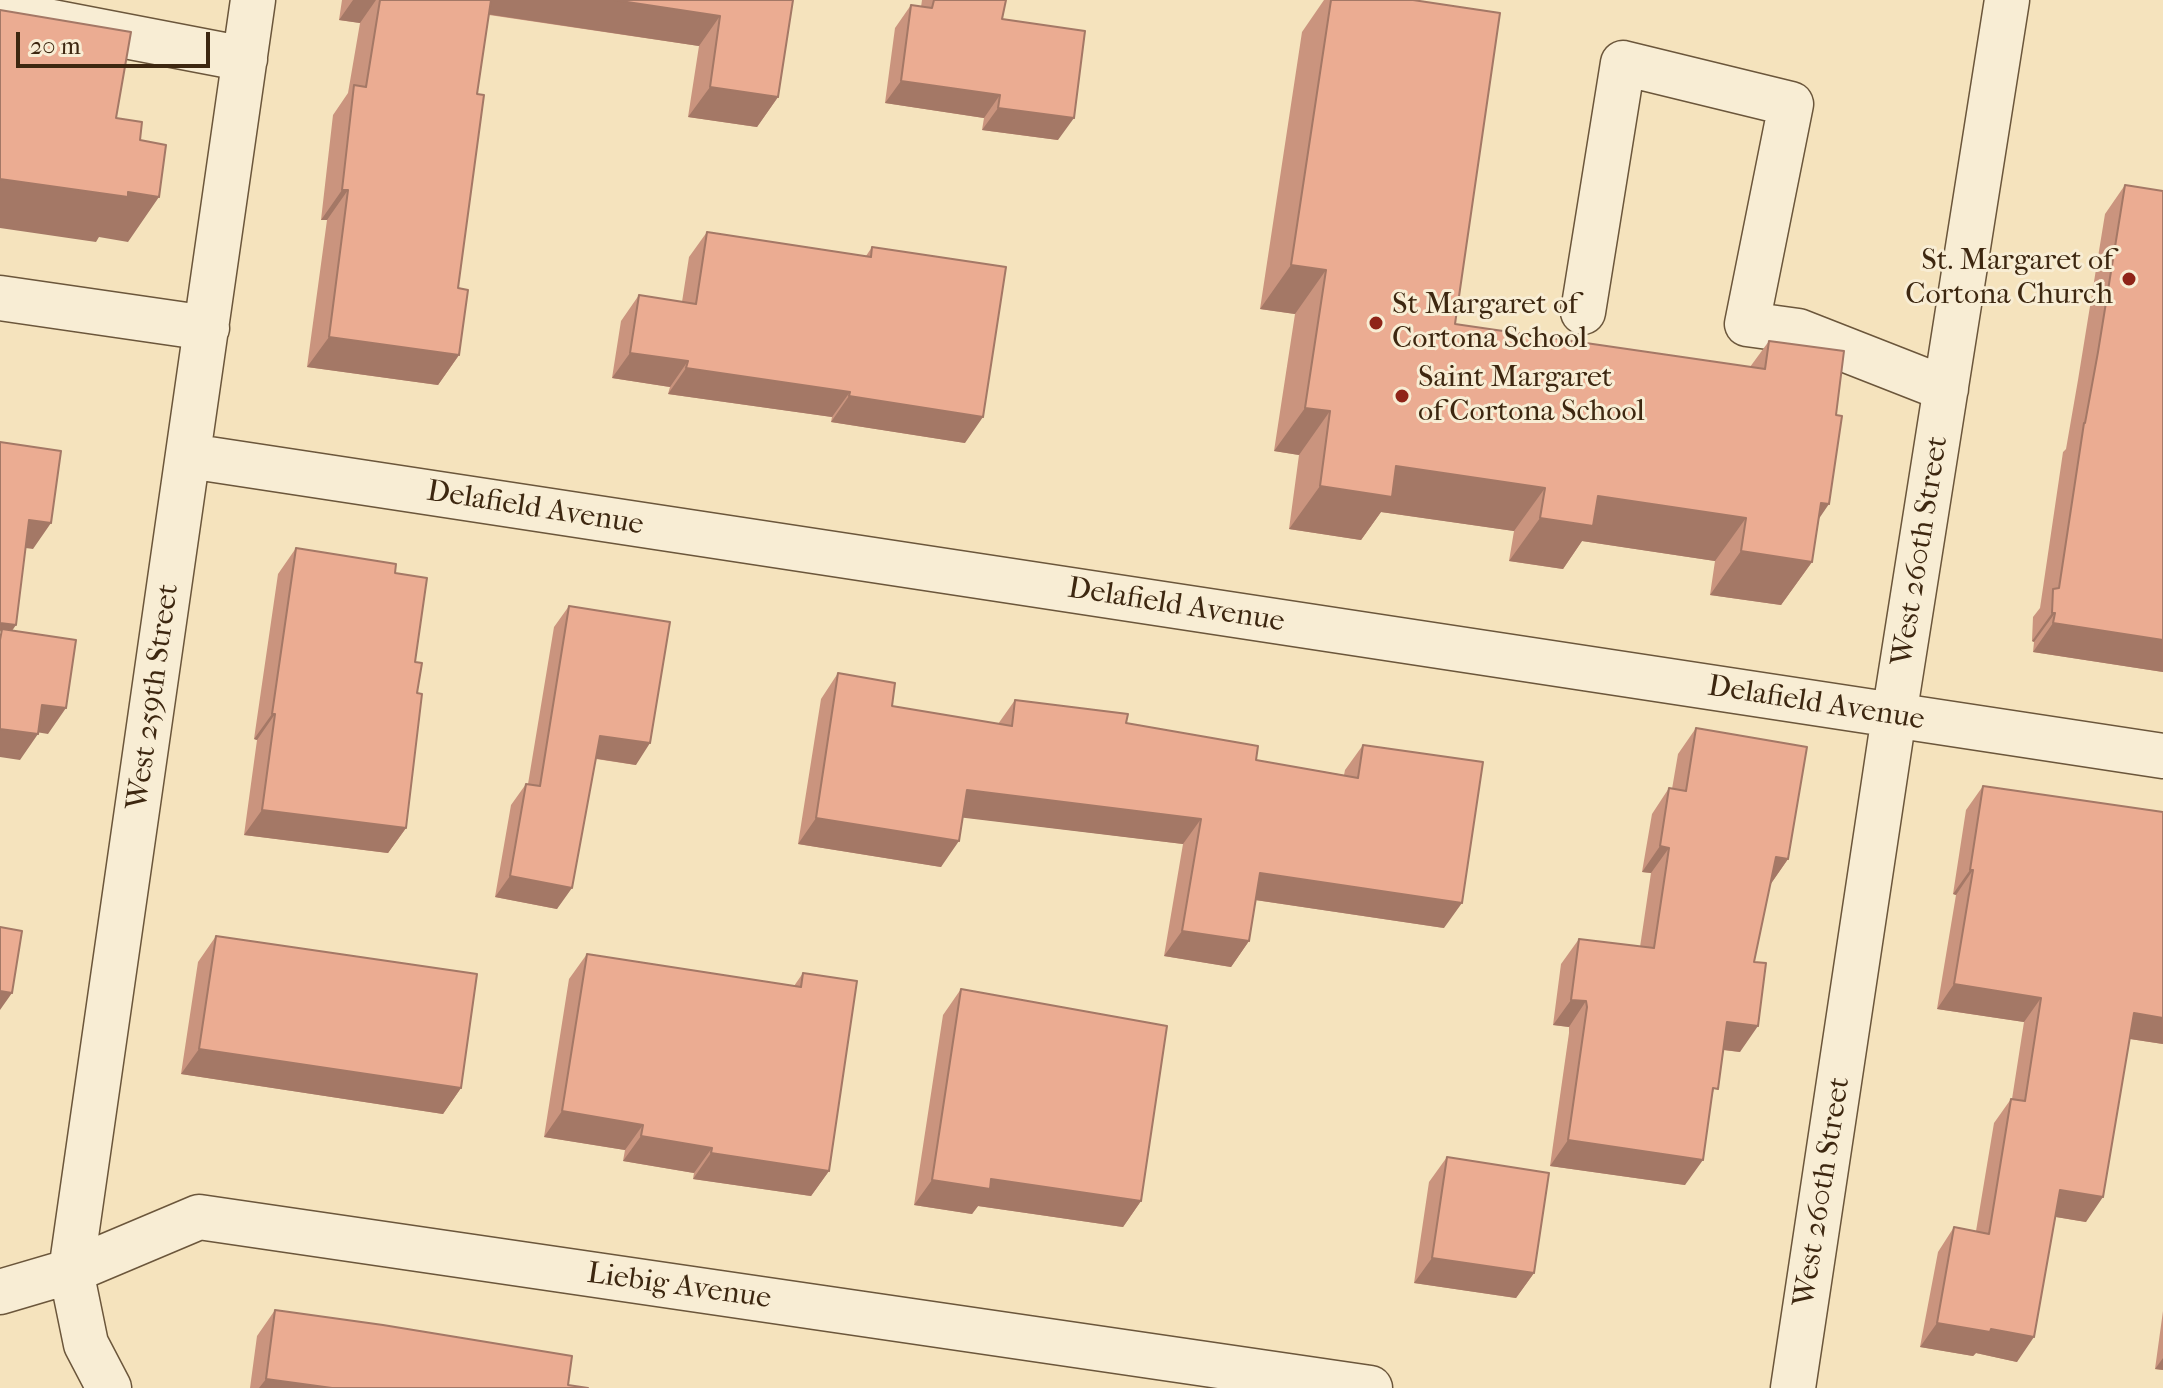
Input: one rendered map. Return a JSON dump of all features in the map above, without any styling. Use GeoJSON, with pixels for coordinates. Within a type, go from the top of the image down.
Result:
{"type":"FeatureCollection","features":[{"type":"Feature","properties":{"kind":"street","name":"West 259th Street"},"geometry":{"type":"LineString","coordinates":[[109,1388],[86,1344],[71,1271],[253,0]]}},
{"type":"Feature","properties":{"kind":"street","name":"West 260th Street"},"geometry":{"type":"LineString","coordinates":[[1793,1388],[1894,716],[2007,0]]}},
{"type":"Feature","properties":{"kind":"street"},"geometry":{"type":"LineString","coordinates":[[0,12],[245,59]]}},
{"type":"Feature","properties":{"kind":"street"},"geometry":{"type":"LineString","coordinates":[[1583,312],[1623,63],[1791,104],[1747,324],[1798,331],[1946,389]]}},
{"type":"Feature","properties":{"kind":"street"},"geometry":{"type":"LineString","coordinates":[[0,298],[207,328]]}},
{"type":"Feature","properties":{"kind":"street","name":"Delafield Avenue"},"geometry":{"type":"LineString","coordinates":[[189,456],[2163,756]]}},
{"type":"Feature","properties":{"kind":"street","name":"Liebig Avenue"},"geometry":{"type":"LineString","coordinates":[[0,1292],[71,1271],[199,1217],[1370,1388]]}},
{"type":"Feature","properties":{"kind":"building"},"geometry":{"type":"Polygon","coordinates":[[[380,0],[491,0],[477,94],[484,95],[458,288],[468,290],[459,355],[329,337],[348,190],[342,190],[354,85],[366,87],[380,0]]]}},
{"type":"Feature","properties":{"kind":"building"},"geometry":{"type":"Polygon","coordinates":[[[614,0],[793,0],[778,97],[710,87],[720,16],[614,0]]]}},
{"type":"Feature","properties":{"kind":"building"},"geometry":{"type":"Polygon","coordinates":[[[934,0],[1006,0],[1002,19],[1085,31],[1074,118],[998,108],[1000,95],[901,81],[911,5],[932,8],[934,0]]]}},
{"type":"Feature","properties":{"kind":"building","name":"St Margaret of Cortona School"},"geometry":{"type":"Polygon","coordinates":[[[1331,0],[1413,0],[1500,13],[1455,324],[1765,369],[1769,341],[1844,351],[1836,415],[1842,416],[1829,504],[1821,503],[1812,562],[1741,551],[1746,518],[1598,496],[1593,526],[1540,518],[1545,488],[1396,466],[1392,497],[1320,486],[1330,411],[1305,408],[1326,270],[1291,265],[1331,0]]]}},
{"type":"Feature","properties":{"kind":"building"},"geometry":{"type":"Polygon","coordinates":[[[0,10],[131,32],[116,118],[142,122],[140,140],[166,145],[159,197],[128,192],[128,197],[0,179],[0,10]]]}},
{"type":"Feature","properties":{"kind":"building"},"geometry":{"type":"Polygon","coordinates":[[[2125,185],[2163,191],[2163,640],[2053,623],[2055,613],[2052,613],[2053,589],[2059,588],[2125,185]]]}},
{"type":"Feature","properties":{"kind":"building"},"geometry":{"type":"Polygon","coordinates":[[[707,232],[871,257],[872,247],[1006,267],[983,417],[849,396],[850,392],[686,368],[688,361],[630,353],[639,295],[696,304],[707,232]]]}},
{"type":"Feature","properties":{"kind":"building"},"geometry":{"type":"Polygon","coordinates":[[[0,442],[61,451],[51,523],[29,520],[16,625],[0,623],[0,442]]]}},
{"type":"Feature","properties":{"kind":"building"},"geometry":{"type":"Polygon","coordinates":[[[296,548],[396,564],[395,573],[427,578],[415,662],[422,663],[417,693],[422,694],[406,828],[262,810],[275,714],[272,714],[296,548]]]}},
{"type":"Feature","properties":{"kind":"building"},"geometry":{"type":"Polygon","coordinates":[[[569,606],[670,622],[650,743],[600,736],[572,888],[510,876],[526,784],[540,786],[569,606]]]}},
{"type":"Feature","properties":{"kind":"building"},"geometry":{"type":"Polygon","coordinates":[[[2,629],[76,640],[66,708],[42,705],[38,734],[0,729],[2,629]]]}},
{"type":"Feature","properties":{"kind":"building"},"geometry":{"type":"Polygon","coordinates":[[[838,673],[895,683],[892,706],[1012,726],[1015,700],[1128,714],[1126,723],[1258,746],[1256,760],[1358,778],[1363,745],[1483,762],[1462,903],[1260,873],[1249,941],[1182,931],[1201,819],[967,790],[959,841],[816,818],[838,673]]]}},
{"type":"Feature","properties":{"kind":"building"},"geometry":{"type":"Polygon","coordinates":[[[1696,728],[1807,747],[1788,859],[1776,857],[1754,962],[1766,963],[1758,1026],[1727,1022],[1718,1089],[1713,1088],[1703,1160],[1568,1140],[1587,1007],[1586,1001],[1571,1000],[1579,939],[1654,948],[1669,848],[1660,846],[1669,788],[1686,791],[1696,728]]]}},
{"type":"Feature","properties":{"kind":"building"},"geometry":{"type":"Polygon","coordinates":[[[1983,786],[2163,812],[2163,1018],[2134,1013],[2103,1197],[2060,1190],[2034,1337],[1937,1323],[1954,1227],[1989,1234],[2011,1099],[2025,1101],[2041,998],[1954,984],[1983,786]]]}},
{"type":"Feature","properties":{"kind":"building"},"geometry":{"type":"Polygon","coordinates":[[[0,927],[22,931],[12,993],[0,991],[0,927]]]}},
{"type":"Feature","properties":{"kind":"building"},"geometry":{"type":"Polygon","coordinates":[[[216,936],[477,974],[461,1088],[199,1049],[216,936]]]}},
{"type":"Feature","properties":{"kind":"building"},"geometry":{"type":"Polygon","coordinates":[[[587,954],[801,987],[803,973],[857,981],[829,1171],[711,1153],[712,1148],[641,1136],[643,1125],[562,1111],[587,954]]]}},
{"type":"Feature","properties":{"kind":"building"},"geometry":{"type":"Polygon","coordinates":[[[961,989],[1167,1026],[1141,1201],[991,1179],[990,1189],[932,1180],[961,989]]]}},
{"type":"Feature","properties":{"kind":"building"},"geometry":{"type":"Polygon","coordinates":[[[1447,1157],[1549,1173],[1534,1273],[1432,1258],[1447,1157]]]}},
{"type":"Feature","properties":{"kind":"building"},"geometry":{"type":"Polygon","coordinates":[[[275,1310],[572,1356],[568,1385],[588,1388],[332,1388],[266,1379],[275,1310]]]}},
{"type":"Feature","properties":{"kind":"place","name":"St. Margaret of Cortona Church"},"geometry":{"type":"Point","coordinates":[2129,279]}},
{"type":"Feature","properties":{"kind":"place","name":"St Margaret of Cortona School"},"geometry":{"type":"Point","coordinates":[1376,323]}},
{"type":"Feature","properties":{"kind":"place","name":"Saint Margaret of Cortona School"},"geometry":{"type":"Point","coordinates":[1402,396]}}]}
